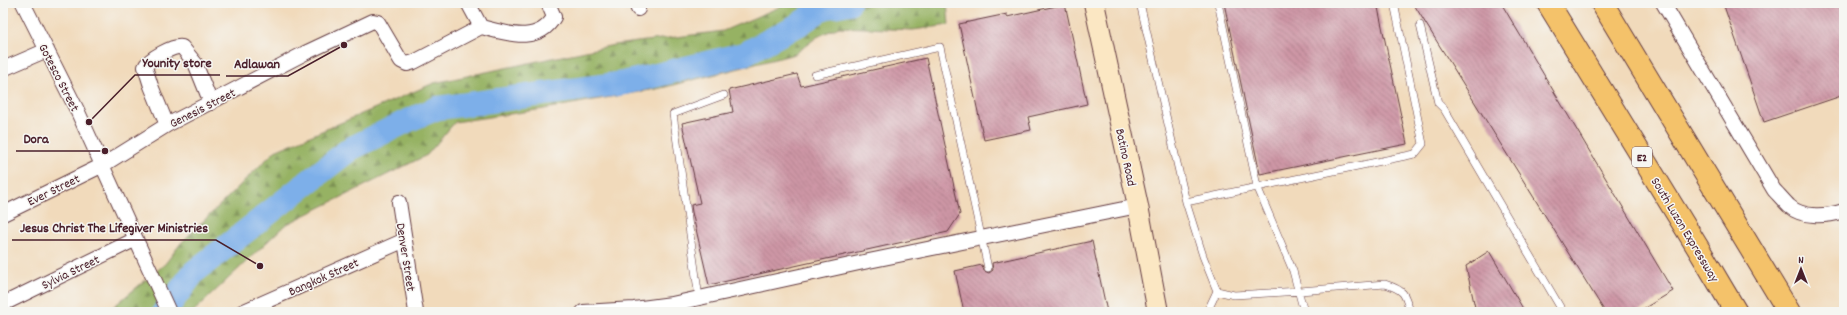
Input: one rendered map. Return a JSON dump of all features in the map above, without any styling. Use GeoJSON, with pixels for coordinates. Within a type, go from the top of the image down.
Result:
{"type":"FeatureCollection","features":[{"type":"Feature","properties":{"kind":"highway","name":"South Luzon Expressway"},"geometry":{"type":"LineString","coordinates":[[1548,3],[1736,312]]}},
{"type":"Feature","properties":{"kind":"highway"},"geometry":{"type":"LineString","coordinates":[[1602,3],[1788,312]]}},
{"type":"Feature","properties":{"kind":"main road","name":"Batino Road"},"geometry":{"type":"LineString","coordinates":[[1094,3],[1138,206],[1158,312]]}},
{"type":"Feature","properties":{"kind":"street","name":"Gotesco Street"},"geometry":{"type":"LineString","coordinates":[[23,3],[102,165],[169,312]]}},
{"type":"Feature","properties":{"kind":"street"},"geometry":{"type":"LineString","coordinates":[[468,3],[481,27],[523,36],[537,32],[549,26],[554,17],[548,3]]}},
{"type":"Feature","properties":{"kind":"street"},"geometry":{"type":"LineString","coordinates":[[1663,3],[1774,190],[1790,208],[1812,216],[1835,214],[1844,211]]}},
{"type":"Feature","properties":{"kind":"street","name":"Genesis Street"},"geometry":{"type":"LineString","coordinates":[[102,165],[167,125],[305,53],[373,21],[378,22],[401,60],[407,64],[414,62],[481,27]]}},
{"type":"Feature","properties":{"kind":"street"},"geometry":{"type":"LineString","coordinates":[[167,125],[145,67],[146,63],[177,47],[182,47],[194,63],[211,103]]}},
{"type":"Feature","properties":{"kind":"street"},"geometry":{"type":"LineString","coordinates":[[3,69],[47,50]]}},
{"type":"Feature","properties":{"kind":"street","name":"Ever Street"},"geometry":{"type":"LineString","coordinates":[[3,214],[102,165]]}},
{"type":"Feature","properties":{"kind":"street","name":"Denver Street"},"geometry":{"type":"LineString","coordinates":[[399,202],[416,312]]}},
{"type":"Feature","properties":{"kind":"street"},"geometry":{"type":"LineString","coordinates":[[583,312],[634,309],[698,298],[1138,206]]}},
{"type":"Feature","properties":{"kind":"street","name":"Sylvia Street"},"geometry":{"type":"LineString","coordinates":[[3,304],[136,239]]}},
{"type":"Feature","properties":{"kind":"street","name":"Bangkok Street"},"geometry":{"type":"LineString","coordinates":[[242,312],[405,240]]}},
{"type":"Feature","properties":{"kind":"lane"},"geometry":{"type":"LineString","coordinates":[[1140,3],[1186,202],[1203,256],[1217,291],[1208,312]]}},
{"type":"Feature","properties":{"kind":"lane"},"geometry":{"type":"LineString","coordinates":[[1218,3],[1257,186],[1293,271],[1300,292],[1304,312]]}},
{"type":"Feature","properties":{"kind":"lane"},"geometry":{"type":"LineString","coordinates":[[1186,202],[1415,154],[1423,144],[1394,3]]}},
{"type":"Feature","properties":{"kind":"lane"},"geometry":{"type":"LineString","coordinates":[[1420,25],[1438,103],[1444,109],[1563,312]]}},
{"type":"Feature","properties":{"kind":"lane"},"geometry":{"type":"LineString","coordinates":[[815,75],[940,47],[988,268]]}},
{"type":"Feature","properties":{"kind":"lane"},"geometry":{"type":"LineString","coordinates":[[698,298],[673,114],[724,94]]}},
{"type":"Feature","properties":{"kind":"lane"},"geometry":{"type":"LineString","coordinates":[[1217,291],[1234,295],[1300,292],[1384,284],[1396,288],[1406,295],[1410,312]]}},
{"type":"Feature","properties":{"kind":"green space"},"geometry":{"type":"Polygon","coordinates":[[[789,3],[947,3],[949,25],[913,30],[839,27],[817,37],[795,54],[661,88],[544,109],[455,122],[427,155],[285,225],[193,312],[107,312],[165,264],[181,243],[275,151],[434,83],[614,45],[723,31],[789,3]]]}},
{"type":"Feature","properties":{"kind":"building"},"geometry":{"type":"Polygon","coordinates":[[[1224,3],[1377,3],[1407,144],[1260,174],[1224,3]]]}},
{"type":"Feature","properties":{"kind":"building"},"geometry":{"type":"Polygon","coordinates":[[[1413,3],[1501,3],[1673,291],[1638,312],[1605,312],[1413,3]]]}},
{"type":"Feature","properties":{"kind":"building"},"geometry":{"type":"Polygon","coordinates":[[[1723,3],[1844,3],[1844,95],[1764,122],[1723,3]]]}},
{"type":"Feature","properties":{"kind":"building"},"geometry":{"type":"Polygon","coordinates":[[[1065,4],[1087,104],[1028,117],[1031,130],[984,140],[959,24],[1007,14],[1007,17],[1065,4]]]}},
{"type":"Feature","properties":{"kind":"building"},"geometry":{"type":"Polygon","coordinates":[[[926,58],[960,214],[948,232],[709,285],[692,212],[691,205],[700,203],[682,123],[733,112],[729,90],[797,74],[801,86],[926,58]]]}},
{"type":"Feature","properties":{"kind":"building"},"geometry":{"type":"Polygon","coordinates":[[[1092,241],[1107,312],[964,312],[955,271],[982,265],[984,271],[989,273],[993,270],[992,263],[1092,241]]]}},
{"type":"Feature","properties":{"kind":"building"},"geometry":{"type":"Polygon","coordinates":[[[1489,251],[1525,312],[1476,312],[1466,266],[1489,251]]]}},
{"type":"Feature","properties":{"kind":"waterway"},"geometry":{"type":"LineString","coordinates":[[164,312],[194,272],[350,149],[409,120],[438,108],[624,83],[744,54],[798,25],[823,8],[849,3]]}},
{"type":"Feature","properties":{"kind":"place","name":"Adlawan"},"geometry":{"type":"Point","coordinates":[344,45]}},
{"type":"Feature","properties":{"kind":"place","name":"Younity store"},"geometry":{"type":"Point","coordinates":[89,122]}},
{"type":"Feature","properties":{"kind":"place","name":"Dora"},"geometry":{"type":"Point","coordinates":[105,151]}},
{"type":"Feature","properties":{"kind":"place","name":"Jesus Christ The Lifegiver Ministries"},"geometry":{"type":"Point","coordinates":[260,266]}}]}
